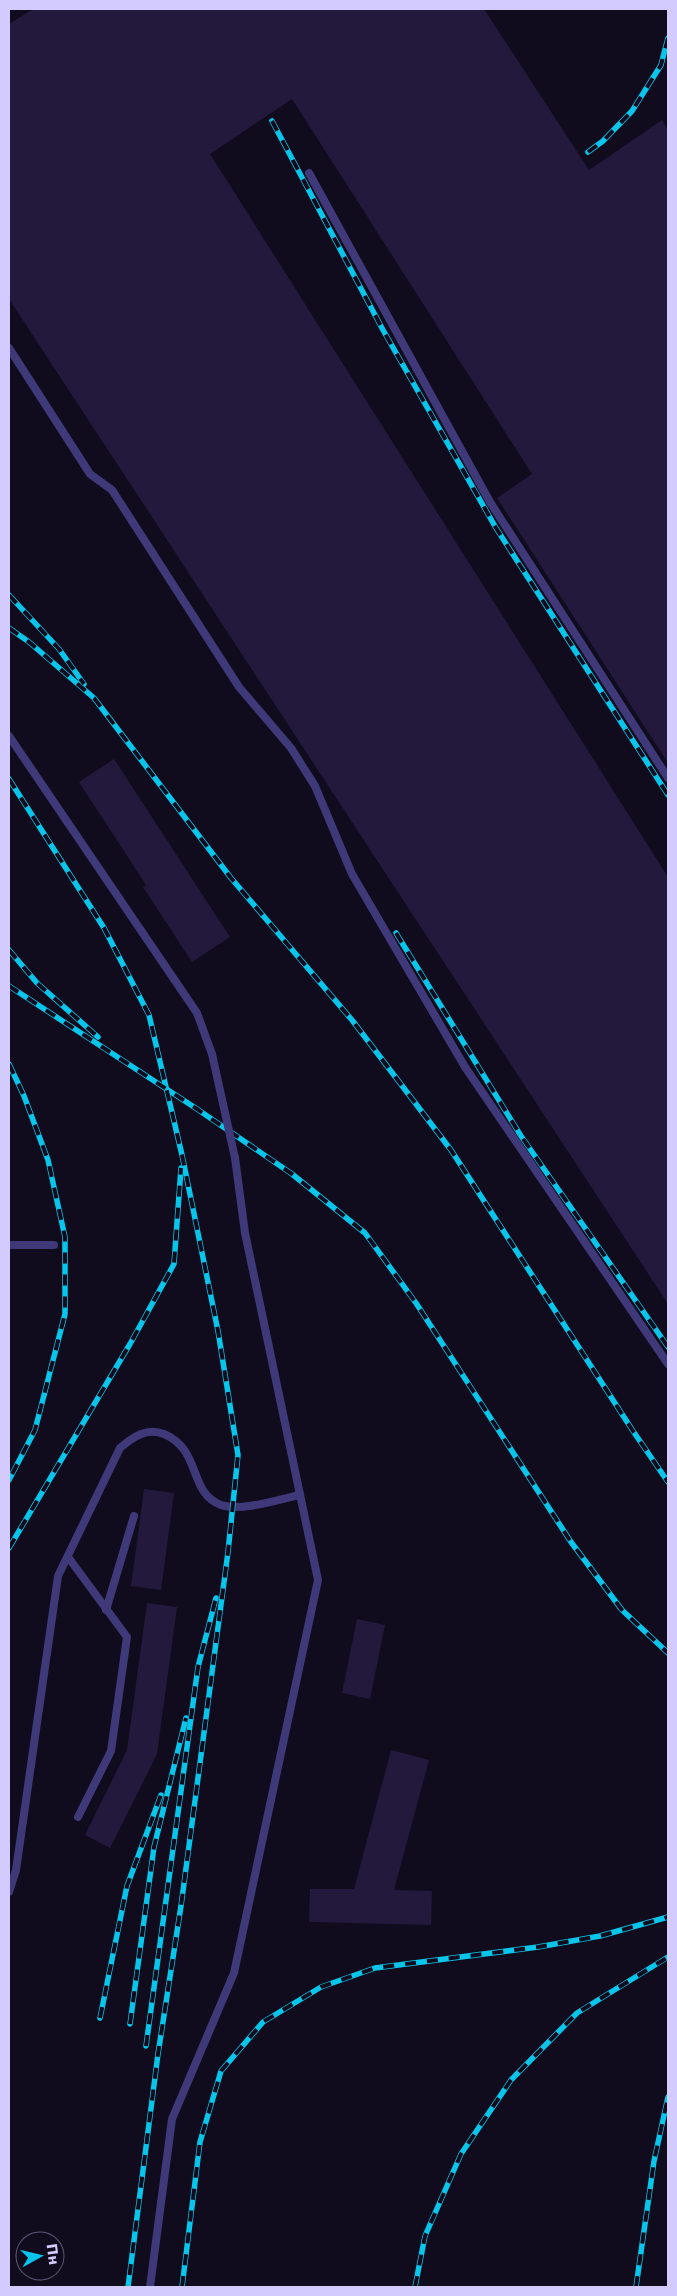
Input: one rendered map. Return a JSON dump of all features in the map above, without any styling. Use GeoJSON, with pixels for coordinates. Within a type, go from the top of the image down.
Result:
{"type":"FeatureCollection","features":[{"type":"Feature","properties":{"kind":"lane"},"geometry":{"type":"LineString","coordinates":[[309,173],[490,502],[668,778]]}},
{"type":"Feature","properties":{"kind":"lane"},"geometry":{"type":"LineString","coordinates":[[9,348],[90,474],[112,490],[239,687],[291,748],[315,786],[352,874],[465,1067],[668,1364]]}},
{"type":"Feature","properties":{"kind":"lane"},"geometry":{"type":"LineString","coordinates":[[9,736],[197,1013],[212,1054],[235,1158],[244,1233],[318,1580],[234,1973],[172,2120],[150,2287]]}},
{"type":"Feature","properties":{"kind":"lane"},"geometry":{"type":"LineString","coordinates":[[9,1245],[54,1245]]}},
{"type":"Feature","properties":{"kind":"lane"},"geometry":{"type":"LineString","coordinates":[[9,1892],[16,1870],[58,1576],[120,1448],[136,1434],[158,1431],[177,1440],[190,1457],[196,1477],[208,1497],[220,1505],[233,1508],[300,1495]]}},
{"type":"Feature","properties":{"kind":"lane"},"geometry":{"type":"LineString","coordinates":[[106,1610],[134,1516]]}},
{"type":"Feature","properties":{"kind":"lane"},"geometry":{"type":"LineString","coordinates":[[68,1557],[127,1637],[111,1751],[78,1817]]}},
{"type":"Feature","properties":{"kind":"building"},"geometry":{"type":"Polygon","coordinates":[[[33,9],[484,9],[589,170],[662,120],[668,130],[668,763],[497,498],[532,474],[292,99],[210,154],[668,877],[668,1304],[9,299],[9,24],[33,9]]]}},
{"type":"Feature","properties":{"kind":"building"},"geometry":{"type":"Polygon","coordinates":[[[114,759],[230,937],[192,962],[143,887],[146,885],[79,782],[114,759]]]}},
{"type":"Feature","properties":{"kind":"building"},"geometry":{"type":"Polygon","coordinates":[[[144,1489],[174,1493],[161,1590],[131,1586],[144,1489]]]}},
{"type":"Feature","properties":{"kind":"building"},"geometry":{"type":"Polygon","coordinates":[[[147,1603],[177,1607],[157,1754],[110,1848],[85,1835],[127,1750],[147,1603]]]}},
{"type":"Feature","properties":{"kind":"building"},"geometry":{"type":"Polygon","coordinates":[[[357,1619],[385,1625],[370,1699],[342,1693],[357,1619]]]}},
{"type":"Feature","properties":{"kind":"building"},"geometry":{"type":"Polygon","coordinates":[[[391,1750],[429,1760],[394,1890],[432,1891],[431,1925],[309,1922],[310,1889],[354,1889],[391,1750]]]}},
{"type":"Feature","properties":{"kind":"railway"},"geometry":{"type":"LineString","coordinates":[[588,152],[603,141],[632,111],[661,65],[668,38]]}},
{"type":"Feature","properties":{"kind":"railway"},"geometry":{"type":"LineString","coordinates":[[272,121],[383,330],[496,528],[668,795]]}},
{"type":"Feature","properties":{"kind":"railway"},"geometry":{"type":"LineString","coordinates":[[9,595],[59,649],[84,684]]}},
{"type":"Feature","properties":{"kind":"railway"},"geometry":{"type":"LineString","coordinates":[[9,628],[29,642],[94,698],[231,878],[352,1020],[451,1150],[668,1482]]}},
{"type":"Feature","properties":{"kind":"railway"},"geometry":{"type":"LineString","coordinates":[[9,779],[104,928],[149,1015],[182,1155],[218,1331],[238,1455],[228,1552],[181,1906],[158,2054],[128,2287]]}},
{"type":"Feature","properties":{"kind":"railway"},"geometry":{"type":"LineString","coordinates":[[396,933],[521,1136],[668,1347]]}},
{"type":"Feature","properties":{"kind":"railway"},"geometry":{"type":"LineString","coordinates":[[9,950],[37,983],[98,1037]]}},
{"type":"Feature","properties":{"kind":"railway"},"geometry":{"type":"LineString","coordinates":[[9,986],[197,1109],[292,1174],[365,1233],[416,1303],[571,1542],[622,1610],[668,1653]]}},
{"type":"Feature","properties":{"kind":"railway"},"geometry":{"type":"LineString","coordinates":[[9,1064],[24,1096],[48,1160],[65,1237],[65,1314],[35,1430],[9,1480]]}},
{"type":"Feature","properties":{"kind":"railway"},"geometry":{"type":"LineString","coordinates":[[9,1548],[130,1344],[174,1264],[181,1168]]}},
{"type":"Feature","properties":{"kind":"railway"},"geometry":{"type":"LineString","coordinates":[[146,2046],[198,1667],[216,1598]]}},
{"type":"Feature","properties":{"kind":"railway"},"geometry":{"type":"LineString","coordinates":[[130,2024],[154,1847],[186,1718]]}},
{"type":"Feature","properties":{"kind":"railway"},"geometry":{"type":"LineString","coordinates":[[100,2018],[127,1886],[161,1795]]}},
{"type":"Feature","properties":{"kind":"railway"},"geometry":{"type":"LineString","coordinates":[[182,2287],[200,2142],[221,2071],[263,2022],[321,1987],[375,1968],[538,1947],[600,1936],[668,1917]]}},
{"type":"Feature","properties":{"kind":"railway"},"geometry":{"type":"LineString","coordinates":[[415,2287],[425,2236],[461,2154],[511,2080],[577,2013],[668,1957]]}},
{"type":"Feature","properties":{"kind":"railway"},"geometry":{"type":"LineString","coordinates":[[636,2287],[654,2161],[668,2097]]}}]}
